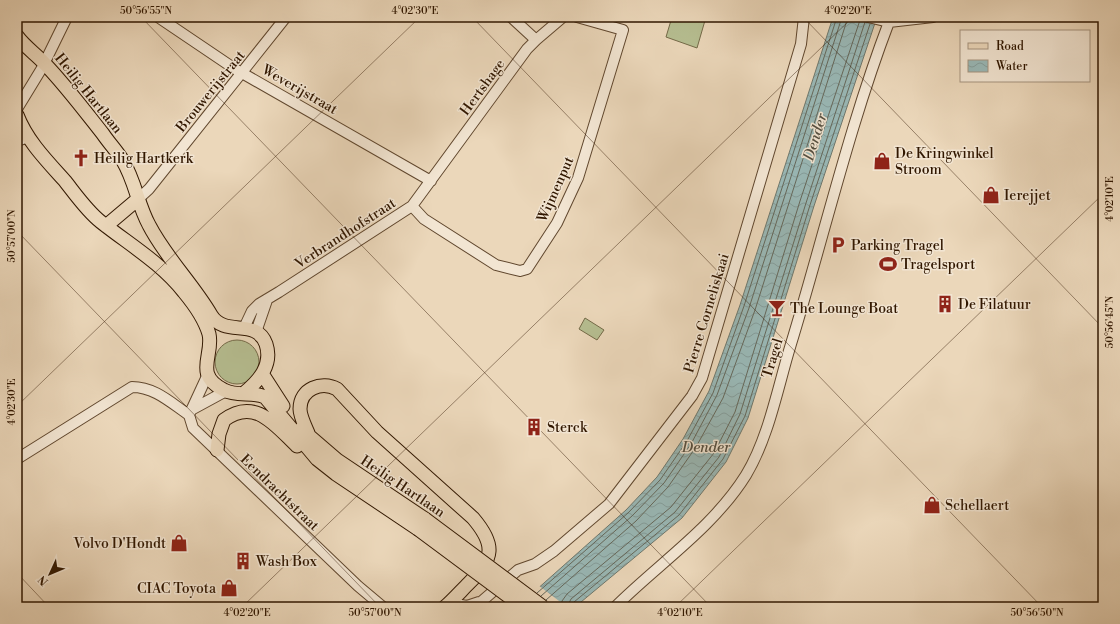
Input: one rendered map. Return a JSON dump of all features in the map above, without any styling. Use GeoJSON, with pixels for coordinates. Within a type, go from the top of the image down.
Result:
{"type":"FeatureCollection","features":[{"type":"Feature","properties":{"kind":"main road","name":"Heilig Hartlaan"},"geometry":{"type":"LineString","coordinates":[[17,36],[44,63],[86,113],[123,161],[148,225],[159,243],[197,292],[213,318],[223,326],[244,328],[256,332]]}},
{"type":"Feature","properties":{"kind":"main road"},"geometry":{"type":"LineString","coordinates":[[17,115],[22,139],[91,214],[161,266],[185,294],[204,322],[209,334],[210,343],[206,366],[208,374],[218,387],[226,391]]}},
{"type":"Feature","properties":{"kind":"main road"},"geometry":{"type":"LineString","coordinates":[[106,226],[138,199]]}},
{"type":"Feature","properties":{"kind":"main road"},"geometry":{"type":"LineString","coordinates":[[244,393],[255,385],[263,375],[267,363],[268,351],[265,342],[256,332]]}},
{"type":"Feature","properties":{"kind":"main road","name":"Heilig Hartlaan"},"geometry":{"type":"LineString","coordinates":[[263,375],[279,401],[304,432],[308,433],[337,460],[422,524],[523,607]]}},
{"type":"Feature","properties":{"kind":"main road"},"geometry":{"type":"LineString","coordinates":[[308,433],[300,410],[304,396],[311,389],[320,385],[331,385],[337,388],[377,432],[473,518],[484,530],[489,543],[489,559],[482,570],[447,605]]}},
{"type":"Feature","properties":{"kind":"main road","name":"Heilig Hartlaan"},"geometry":{"type":"LineString","coordinates":[[226,391],[257,393],[265,397],[316,459],[336,474],[422,524],[543,607]]}},
{"type":"Feature","properties":{"kind":"main road"},"geometry":{"type":"LineString","coordinates":[[217,450],[219,434],[224,420],[235,413],[250,411],[261,414],[306,454],[316,459]]}},
{"type":"Feature","properties":{"kind":"street"},"geometry":{"type":"LineString","coordinates":[[17,109],[44,63],[67,17]]}},
{"type":"Feature","properties":{"kind":"street","name":"Weverijstraat"},"geometry":{"type":"LineString","coordinates":[[158,17],[242,73],[431,181]]}},
{"type":"Feature","properties":{"kind":"street","name":"Brouwerijstraat"},"geometry":{"type":"LineString","coordinates":[[138,199],[149,189],[286,17]]}},
{"type":"Feature","properties":{"kind":"street"},"geometry":{"type":"LineString","coordinates":[[511,17],[536,40]]}},
{"type":"Feature","properties":{"kind":"street","name":"Hertshage"},"geometry":{"type":"LineString","coordinates":[[431,181],[536,40],[563,17]]}},
{"type":"Feature","properties":{"kind":"street","name":"Wijmenput"},"geometry":{"type":"LineString","coordinates":[[412,206],[424,219],[496,265],[520,271],[528,269],[557,223],[578,178],[623,30],[577,17]]}},
{"type":"Feature","properties":{"kind":"street","name":"Pierre Corneliskaai"},"geometry":{"type":"LineString","coordinates":[[447,605],[477,605],[518,570],[535,564],[554,551],[609,504],[695,390],[702,378],[801,44],[804,17]]}},
{"type":"Feature","properties":{"kind":"street"},"geometry":{"type":"LineString","coordinates":[[872,18],[889,22],[933,17]]}},
{"type":"Feature","properties":{"kind":"street","name":"Tragel"},"geometry":{"type":"LineString","coordinates":[[615,607],[703,527],[732,496],[746,474],[760,447],[860,104],[889,22]]}},
{"type":"Feature","properties":{"kind":"street","name":"Verbrandhofstraat"},"geometry":{"type":"LineString","coordinates":[[244,328],[252,311],[259,304],[412,206],[431,181]]}},
{"type":"Feature","properties":{"kind":"street"},"geometry":{"type":"LineString","coordinates":[[256,332],[267,300]]}},
{"type":"Feature","properties":{"kind":"street"},"geometry":{"type":"LineString","coordinates":[[190,413],[208,374]]}},
{"type":"Feature","properties":{"kind":"street"},"geometry":{"type":"LineString","coordinates":[[17,459],[132,387],[143,387],[155,391],[190,413]]}},
{"type":"Feature","properties":{"kind":"street"},"geometry":{"type":"LineString","coordinates":[[190,413],[226,391]]}},
{"type":"Feature","properties":{"kind":"street","name":"Eendrachtstraat"},"geometry":{"type":"LineString","coordinates":[[190,413],[194,428],[358,586],[383,607]]}},
{"type":"Feature","properties":{"kind":"street","name":"Eendrachtstraat"},"geometry":{"type":"LineString","coordinates":[[358,586],[371,607]]}},
{"type":"Feature","properties":{"kind":"green space"},"geometry":{"type":"Polygon","coordinates":[[[672,17],[706,17],[697,48],[666,37],[672,17]]]}},
{"type":"Feature","properties":{"kind":"green space"},"geometry":{"type":"Polygon","coordinates":[[[585,318],[604,330],[597,340],[579,329],[585,318]]]}},
{"type":"Feature","properties":{"kind":"green space"},"geometry":{"type":"Polygon","coordinates":[[[237,340],[249,344],[255,350],[259,362],[255,374],[249,380],[237,384],[225,380],[219,374],[215,362],[219,350],[225,344],[237,340]]]}},
{"type":"Feature","properties":{"kind":"water","name":"Dender"},"geometry":{"type":"Polygon","coordinates":[[[833,17],[877,17],[814,206],[748,418],[726,462],[682,518],[575,607],[517,607],[626,510],[657,477],[683,439],[709,391],[740,305],[833,17]]]}},
{"type":"Feature","properties":{"kind":"pier"},"geometry":{"type":"Polygon","coordinates":[[[538,585],[567,607],[515,607],[538,585]]]}},
{"type":"Feature","properties":{"kind":"place","name":"Heilig Hartkerk"},"geometry":{"type":"Point","coordinates":[81,158]}},
{"type":"Feature","properties":{"kind":"place","name":"De Kringwinkel Stroom"},"geometry":{"type":"Point","coordinates":[882,161]}},
{"type":"Feature","properties":{"kind":"place","name":"Ierejjet"},"geometry":{"type":"Point","coordinates":[991,195]}},
{"type":"Feature","properties":{"kind":"place","name":"Parking Tragel"},"geometry":{"type":"Point","coordinates":[838,245]}},
{"type":"Feature","properties":{"kind":"place","name":"Tragelsport"},"geometry":{"type":"Point","coordinates":[888,264]}},
{"type":"Feature","properties":{"kind":"place","name":"De Filatuur"},"geometry":{"type":"Point","coordinates":[945,304]}},
{"type":"Feature","properties":{"kind":"place","name":"The Lounge Boat"},"geometry":{"type":"Point","coordinates":[777,308]}},
{"type":"Feature","properties":{"kind":"place","name":"Sterck"},"geometry":{"type":"Point","coordinates":[534,427]}},
{"type":"Feature","properties":{"kind":"place","name":"Schellaert"},"geometry":{"type":"Point","coordinates":[932,505]}},
{"type":"Feature","properties":{"kind":"place","name":"Volvo D'Hondt"},"geometry":{"type":"Point","coordinates":[179,543]}},
{"type":"Feature","properties":{"kind":"place","name":"Wash Box"},"geometry":{"type":"Point","coordinates":[243,561]}},
{"type":"Feature","properties":{"kind":"place","name":"CIAC Toyota"},"geometry":{"type":"Point","coordinates":[229,588]}}]}
